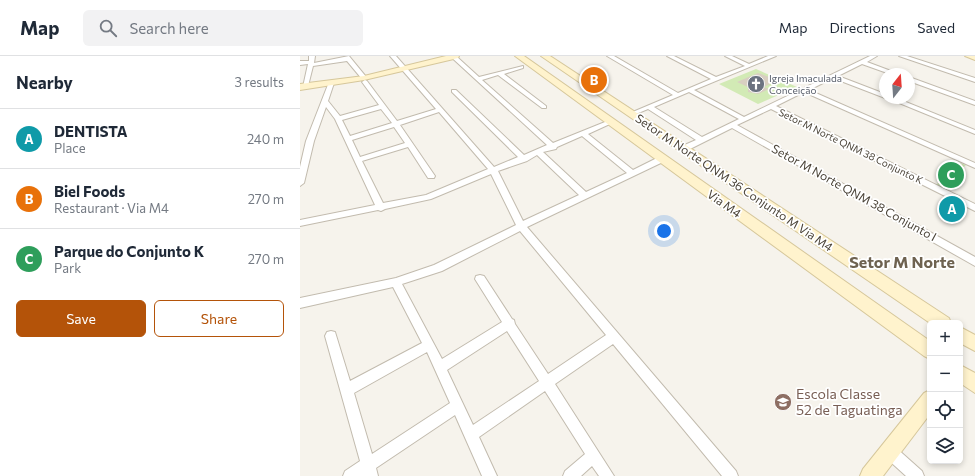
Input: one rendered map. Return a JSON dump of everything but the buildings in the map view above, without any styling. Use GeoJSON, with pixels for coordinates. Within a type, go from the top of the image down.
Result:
{"type":"FeatureCollection","features":[{"type":"Feature","properties":{"kind":"main road"},"geometry":{"type":"LineString","coordinates":[[303,87],[364,80],[454,56]]}},
{"type":"Feature","properties":{"kind":"main road"},"geometry":{"type":"LineString","coordinates":[[545,56],[603,96]]}},
{"type":"Feature","properties":{"kind":"main road"},"geometry":{"type":"LineString","coordinates":[[969,56],[975,58]]}},
{"type":"Feature","properties":{"kind":"main road","name":"Via M4"},"geometry":{"type":"LineString","coordinates":[[520,61],[576,97],[927,349]]}},
{"type":"Feature","properties":{"kind":"main road"},"geometry":{"type":"LineString","coordinates":[[576,97],[592,97],[595,95],[603,96]]}},
{"type":"Feature","properties":{"kind":"main road"},"geometry":{"type":"LineString","coordinates":[[587,106],[603,96]]}},
{"type":"Feature","properties":{"kind":"main road","name":"Setor M Norte QNM 36 Conjunto M Via M4"},"geometry":{"type":"LineString","coordinates":[[603,96],[938,320]]}},
{"type":"Feature","properties":{"kind":"main road"},"geometry":{"type":"LineString","coordinates":[[761,230],[772,234],[784,234],[789,228],[787,219]]}},
{"type":"Feature","properties":{"kind":"main road"},"geometry":{"type":"LineString","coordinates":[[795,254],[795,242],[800,239],[806,238],[823,243]]}},
{"type":"Feature","properties":{"kind":"main road"},"geometry":{"type":"LineString","coordinates":[[963,375],[975,384]]}},
{"type":"Feature","properties":{"kind":"main road"},"geometry":{"type":"LineString","coordinates":[[870,476],[927,403]]}},
{"type":"Feature","properties":{"kind":"street"},"geometry":{"type":"LineString","coordinates":[[393,56],[494,171],[521,226],[731,476]]}},
{"type":"Feature","properties":{"kind":"street"},"geometry":{"type":"LineString","coordinates":[[454,56],[553,147]]}},
{"type":"Feature","properties":{"kind":"street"},"geometry":{"type":"LineString","coordinates":[[610,56],[678,95]]}},
{"type":"Feature","properties":{"kind":"street"},"geometry":{"type":"LineString","coordinates":[[670,56],[716,79]]}},
{"type":"Feature","properties":{"kind":"street"},"geometry":{"type":"LineString","coordinates":[[728,56],[750,66]]}},
{"type":"Feature","properties":{"kind":"street"},"geometry":{"type":"LineString","coordinates":[[755,56],[764,60]]}},
{"type":"Feature","properties":{"kind":"street"},"geometry":{"type":"LineString","coordinates":[[631,114],[773,56]]}},
{"type":"Feature","properties":{"kind":"street"},"geometry":{"type":"LineString","coordinates":[[683,149],[874,56]]}},
{"type":"Feature","properties":{"kind":"street"},"geometry":{"type":"LineString","coordinates":[[902,56],[975,80]]}},
{"type":"Feature","properties":{"kind":"street"},"geometry":{"type":"LineString","coordinates":[[300,63],[347,58],[396,124],[431,176]]}},
{"type":"Feature","properties":{"kind":"street"},"geometry":{"type":"LineString","coordinates":[[303,87],[312,61]]}},
{"type":"Feature","properties":{"kind":"street"},"geometry":{"type":"LineString","coordinates":[[478,79],[499,73],[520,61]]}},
{"type":"Feature","properties":{"kind":"street"},"geometry":{"type":"LineString","coordinates":[[862,62],[879,68]]}},
{"type":"Feature","properties":{"kind":"street"},"geometry":{"type":"LineString","coordinates":[[499,73],[544,107]]}},
{"type":"Feature","properties":{"kind":"street"},"geometry":{"type":"LineString","coordinates":[[833,76],[879,94]]}},
{"type":"Feature","properties":{"kind":"street"},"geometry":{"type":"LineString","coordinates":[[915,81],[975,103]]}},
{"type":"Feature","properties":{"kind":"street"},"geometry":{"type":"LineString","coordinates":[[300,183],[310,141],[331,83]]}},
{"type":"Feature","properties":{"kind":"street"},"geometry":{"type":"LineString","coordinates":[[689,90],[743,119]]}},
{"type":"Feature","properties":{"kind":"street"},"geometry":{"type":"LineString","coordinates":[[804,90],[975,166]]}},
{"type":"Feature","properties":{"kind":"street"},"geometry":{"type":"LineString","coordinates":[[454,91],[524,159]]}},
{"type":"Feature","properties":{"kind":"street"},"geometry":{"type":"LineString","coordinates":[[325,102],[338,119],[359,160],[380,208]]}},
{"type":"Feature","properties":{"kind":"street"},"geometry":{"type":"LineString","coordinates":[[905,104],[975,132]]}},
{"type":"Feature","properties":{"kind":"street"},"geometry":{"type":"LineString","coordinates":[[338,119],[383,106]]}},
{"type":"Feature","properties":{"kind":"street","name":"Setor M Norte QNM 38 Conjunto K"},"geometry":{"type":"LineString","coordinates":[[770,106],[975,208]]}},
{"type":"Feature","properties":{"kind":"street"},"geometry":{"type":"LineString","coordinates":[[649,107],[701,140]]}},
{"type":"Feature","properties":{"kind":"street"},"geometry":{"type":"LineString","coordinates":[[348,139],[440,110]]}},
{"type":"Feature","properties":{"kind":"street"},"geometry":{"type":"LineString","coordinates":[[300,223],[380,208],[428,197],[524,159],[610,122]]}},
{"type":"Feature","properties":{"kind":"street","name":"Setor M Norte QNM 38 Conjunto I"},"geometry":{"type":"LineString","coordinates":[[732,125],[975,262]]}},
{"type":"Feature","properties":{"kind":"street"},"geometry":{"type":"LineString","coordinates":[[584,134],[632,173]]}},
{"type":"Feature","properties":{"kind":"street"},"geometry":{"type":"LineString","coordinates":[[359,160],[409,144]]}},
{"type":"Feature","properties":{"kind":"street"},"geometry":{"type":"LineString","coordinates":[[540,152],[585,196]]}},
{"type":"Feature","properties":{"kind":"street"},"geometry":{"type":"LineString","coordinates":[[300,303],[396,282],[438,268],[521,226],[662,159]]}},
{"type":"Feature","properties":{"kind":"street"},"geometry":{"type":"LineString","coordinates":[[480,278],[607,476]]}},
{"type":"Feature","properties":{"kind":"street"},"geometry":{"type":"LineString","coordinates":[[396,282],[440,367],[490,476]]}},
{"type":"Feature","properties":{"kind":"street"},"geometry":{"type":"LineString","coordinates":[[440,367],[510,324]]}},
{"type":"Feature","properties":{"kind":"street"},"geometry":{"type":"LineString","coordinates":[[331,336],[370,470]]}},
{"type":"Feature","properties":{"kind":"street"},"geometry":{"type":"LineString","coordinates":[[471,435],[614,336]]}},
{"type":"Feature","properties":{"kind":"street"},"geometry":{"type":"LineString","coordinates":[[346,390],[429,345]]}},
{"type":"Feature","properties":{"kind":"street"},"geometry":{"type":"LineString","coordinates":[[350,476],[370,470],[457,406]]}},
{"type":"Feature","properties":{"kind":"street"},"geometry":{"type":"LineString","coordinates":[[889,451],[917,476]]}},
{"type":"Feature","properties":{"kind":"street"},"geometry":{"type":"LineString","coordinates":[[570,476],[594,456]]}},
{"type":"Feature","properties":{"kind":"green space"},"geometry":{"type":"Polygon","coordinates":[[[756,69],[797,87],[758,104],[719,84],[756,69]]]}},
{"type":"Feature","properties":{"kind":"green space"},"geometry":{"type":"Polygon","coordinates":[[[960,163],[966,165],[942,188],[936,185],[960,163]]]}},
{"type":"Feature","properties":{"kind":"place","name":"Biel Foods"},"geometry":{"type":"Point","coordinates":[594,80]}},
{"type":"Feature","properties":{"kind":"place","name":"Igreja Imaculada Conceição"},"geometry":{"type":"Point","coordinates":[756,84]}},
{"type":"Feature","properties":{"kind":"place","name":"Parque do Conjunto K"},"geometry":{"type":"Point","coordinates":[951,175]}},
{"type":"Feature","properties":{"kind":"place","name":"DENTISTA"},"geometry":{"type":"Point","coordinates":[952,209]}},
{"type":"Feature","properties":{"kind":"place","name":"Escola Classe 52 de Taguatinga"},"geometry":{"type":"Point","coordinates":[783,402]}},
{"type":"Feature","properties":{"kind":"district","name":"Setor M Norte"},"geometry":{"type":"Point","coordinates":[902,262]}}]}
